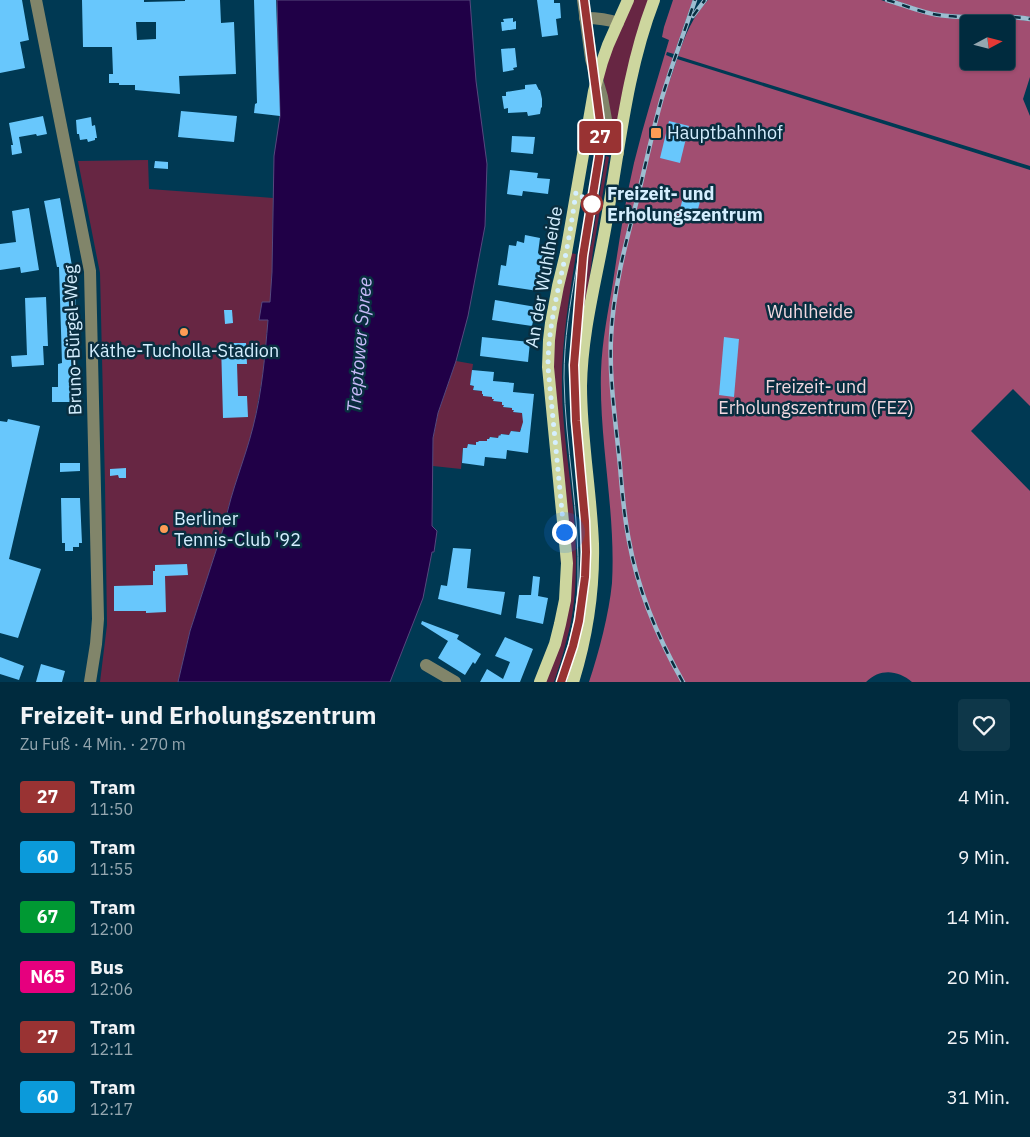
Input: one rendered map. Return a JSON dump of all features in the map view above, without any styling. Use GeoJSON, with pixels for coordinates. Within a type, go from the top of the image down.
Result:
{"type":"FeatureCollection","features":[{"type":"Feature","properties":{"kind":"main road","name":"An der Wuhlheide"},"geometry":{"type":"LineString","coordinates":[[540,682],[555,644],[560,624],[565,600],[567,570],[548,367],[549,340],[597,79],[608,45],[628,0]]}},
{"type":"Feature","properties":{"kind":"main road"},"geometry":{"type":"LineString","coordinates":[[573,682],[584,643],[589,614],[593,546],[582,404],[583,352],[586,324],[602,247],[631,76],[638,44],[654,0]]}},
{"type":"Feature","properties":{"kind":"street","name":"Bruno-Bürgel-Weg"},"geometry":{"type":"LineString","coordinates":[[36,0],[90,271],[98,619],[90,682]]}},
{"type":"Feature","properties":{"kind":"street"},"geometry":{"type":"LineString","coordinates":[[583,0],[591,59],[602,97],[610,142],[618,153]]}},
{"type":"Feature","properties":{"kind":"street"},"geometry":{"type":"LineString","coordinates":[[585,18],[597,18],[618,23]]}},
{"type":"Feature","properties":{"kind":"street"},"geometry":{"type":"LineString","coordinates":[[426,665],[455,682]]}},
{"type":"Feature","properties":{"kind":"shaded area"},"geometry":{"type":"Polygon","coordinates":[[[633,0],[649,0],[614,133],[603,77],[609,56],[633,0]]]}},
{"type":"Feature","properties":{"kind":"shaded area"},"geometry":{"type":"Polygon","coordinates":[[[606,156],[609,157],[593,251],[577,378],[575,378],[575,357],[584,260],[587,246],[591,246],[606,156]]]}},
{"type":"Feature","properties":{"kind":"shaded area","name":"Käthe-Tucholla-Stadion"},"geometry":{"type":"Polygon","coordinates":[[[148,160],[149,189],[273,198],[270,303],[262,302],[268,320],[263,373],[254,424],[225,523],[190,631],[178,682],[100,682],[107,625],[100,273],[78,161],[148,160]]]}},
{"type":"Feature","properties":{"kind":"shaded area"},"geometry":{"type":"Polygon","coordinates":[[[570,253],[576,254],[564,339],[562,390],[574,517],[576,581],[571,622],[562,657],[554,682],[545,682],[564,630],[552,369],[553,341],[570,253]]]}},
{"type":"Feature","properties":{"kind":"shaded area"},"geometry":{"type":"Polygon","coordinates":[[[456,361],[473,364],[470,385],[474,386],[473,390],[482,391],[482,393],[492,397],[494,401],[502,402],[504,407],[512,408],[514,412],[522,413],[524,416],[520,432],[512,431],[509,435],[501,434],[498,438],[490,437],[487,441],[479,441],[476,445],[468,444],[467,448],[463,448],[461,469],[433,466],[433,438],[438,413],[456,361]]]}},
{"type":"Feature","properties":{"kind":"shaded area"},"geometry":{"type":"Polygon","coordinates":[[[588,528],[586,607],[568,682],[563,682],[581,619],[588,528]]]}},
{"type":"Feature","properties":{"kind":"green space","name":"Wuhlheide"},"geometry":{"type":"Polygon","coordinates":[[[673,0],[693,0],[674,54],[667,52],[666,55],[673,58],[666,79],[670,80],[677,59],[1030,170],[1030,406],[1013,389],[971,431],[1030,491],[1030,682],[912,682],[901,675],[889,672],[877,674],[866,682],[589,682],[603,633],[612,583],[612,530],[601,398],[604,338],[622,222],[634,163],[669,40],[662,37],[673,0]]]}},
{"type":"Feature","properties":{"kind":"green space"},"geometry":{"type":"Polygon","coordinates":[[[708,0],[881,0],[919,12],[946,18],[960,19],[960,70],[1015,70],[1015,19],[1030,21],[1030,77],[1023,99],[1030,116],[1030,166],[678,56],[690,26],[708,0]]]}},
{"type":"Feature","properties":{"kind":"green space"},"geometry":{"type":"Polygon","coordinates":[[[894,0],[1030,0],[1030,17],[1015,15],[957,15],[920,9],[894,0]]]}},
{"type":"Feature","properties":{"kind":"water","name":"Treptower Spree"},"geometry":{"type":"Polygon","coordinates":[[[277,0],[470,0],[476,81],[487,164],[485,226],[468,316],[456,361],[438,413],[433,438],[432,526],[437,531],[434,552],[432,552],[423,598],[390,682],[178,682],[190,631],[250,439],[261,387],[268,320],[259,320],[262,302],[270,302],[274,156],[280,116],[277,0]]]}},
{"type":"Feature","properties":{"kind":"building"},"geometry":{"type":"Polygon","coordinates":[[[0,0],[22,0],[29,40],[20,42],[25,68],[0,73],[0,0]]]}},
{"type":"Feature","properties":{"kind":"building"},"geometry":{"type":"Polygon","coordinates":[[[82,0],[144,0],[144,2],[220,0],[221,23],[234,22],[236,74],[179,76],[180,94],[135,90],[135,85],[109,83],[109,74],[113,74],[112,47],[83,47],[82,0]],[[136,22],[137,40],[156,39],[156,22],[136,22]]]}},
{"type":"Feature","properties":{"kind":"building"},"geometry":{"type":"Polygon","coordinates":[[[254,0],[276,0],[280,116],[254,113],[255,104],[257,103],[254,0]]]}},
{"type":"Feature","properties":{"kind":"building"},"geometry":{"type":"Polygon","coordinates":[[[537,0],[554,0],[554,3],[560,3],[561,18],[556,19],[558,35],[542,37],[537,0]]]}},
{"type":"Feature","properties":{"kind":"building"},"geometry":{"type":"Polygon","coordinates":[[[513,18],[513,22],[516,21],[516,29],[502,31],[501,22],[504,22],[503,19],[513,18]]]}},
{"type":"Feature","properties":{"kind":"building"},"geometry":{"type":"Polygon","coordinates":[[[515,48],[517,67],[513,68],[514,70],[503,72],[501,49],[515,48]]]}},
{"type":"Feature","properties":{"kind":"building"},"geometry":{"type":"Polygon","coordinates":[[[536,84],[542,99],[540,114],[528,116],[527,112],[508,113],[508,108],[504,109],[502,96],[506,96],[506,92],[525,89],[525,85],[536,84]]]}},
{"type":"Feature","properties":{"kind":"building"},"geometry":{"type":"Polygon","coordinates":[[[181,111],[237,116],[234,142],[178,137],[181,111]]]}},
{"type":"Feature","properties":{"kind":"building"},"geometry":{"type":"Polygon","coordinates":[[[43,116],[47,134],[19,137],[22,153],[12,155],[11,145],[13,145],[9,123],[43,116]]]}},
{"type":"Feature","properties":{"kind":"building"},"geometry":{"type":"Polygon","coordinates":[[[91,117],[92,126],[95,125],[97,138],[88,142],[87,139],[80,140],[79,134],[77,134],[76,120],[91,117]]]}},
{"type":"Feature","properties":{"kind":"building"},"geometry":{"type":"Polygon","coordinates":[[[669,121],[689,126],[680,163],[660,158],[669,121]]]}},
{"type":"Feature","properties":{"kind":"building"},"geometry":{"type":"Polygon","coordinates":[[[512,136],[535,137],[533,154],[511,152],[512,136]]]}},
{"type":"Feature","properties":{"kind":"building"},"geometry":{"type":"Polygon","coordinates":[[[155,161],[168,162],[168,169],[154,168],[155,161]]]}},
{"type":"Feature","properties":{"kind":"building"},"geometry":{"type":"Polygon","coordinates":[[[510,170],[538,173],[537,178],[550,179],[548,194],[523,191],[522,196],[507,194],[510,170]]]}},
{"type":"Feature","properties":{"kind":"building"},"geometry":{"type":"Polygon","coordinates":[[[685,190],[702,194],[697,213],[680,209],[685,190]]]}},
{"type":"Feature","properties":{"kind":"building"},"geometry":{"type":"Polygon","coordinates":[[[60,198],[72,266],[74,266],[79,402],[52,402],[52,387],[58,387],[58,364],[62,363],[59,267],[57,267],[44,201],[60,198]]]}},
{"type":"Feature","properties":{"kind":"building"},"geometry":{"type":"Polygon","coordinates":[[[29,208],[39,270],[21,273],[20,267],[0,270],[0,244],[16,242],[12,211],[29,208]]]}},
{"type":"Feature","properties":{"kind":"building"},"geometry":{"type":"Polygon","coordinates":[[[525,235],[540,238],[538,253],[545,255],[538,291],[498,285],[501,265],[506,266],[509,245],[516,246],[517,241],[524,243],[525,235]]]}},
{"type":"Feature","properties":{"kind":"building"},"geometry":{"type":"Polygon","coordinates":[[[46,297],[48,346],[43,346],[44,365],[12,367],[11,356],[27,355],[25,298],[46,297]]]}},
{"type":"Feature","properties":{"kind":"building"},"geometry":{"type":"Polygon","coordinates":[[[495,300],[536,307],[532,326],[492,320],[495,300]]]}},
{"type":"Feature","properties":{"kind":"building"},"geometry":{"type":"Polygon","coordinates":[[[224,310],[232,310],[233,323],[225,324],[224,310]]]}},
{"type":"Feature","properties":{"kind":"building"},"geometry":{"type":"Polygon","coordinates":[[[482,337],[530,342],[528,362],[480,356],[482,337]]]}},
{"type":"Feature","properties":{"kind":"building"},"geometry":{"type":"Polygon","coordinates":[[[724,337],[739,339],[734,397],[719,395],[724,337]]]}},
{"type":"Feature","properties":{"kind":"building"},"geometry":{"type":"Polygon","coordinates":[[[221,343],[246,343],[247,364],[237,364],[238,396],[247,396],[248,417],[223,418],[221,343]]]}},
{"type":"Feature","properties":{"kind":"building"},"geometry":{"type":"Polygon","coordinates":[[[472,370],[494,372],[493,381],[514,383],[513,392],[534,394],[528,453],[507,450],[506,459],[485,457],[484,466],[462,463],[463,448],[467,448],[468,444],[476,445],[476,442],[487,441],[490,437],[498,438],[501,434],[509,435],[511,431],[520,432],[523,422],[522,413],[513,412],[512,408],[503,407],[502,402],[493,401],[492,397],[483,396],[482,391],[473,390],[474,386],[470,385],[472,370]]]}},
{"type":"Feature","properties":{"kind":"building"},"geometry":{"type":"Polygon","coordinates":[[[8,419],[40,426],[9,559],[41,569],[18,638],[0,633],[0,421],[7,422],[8,419]]]}},
{"type":"Feature","properties":{"kind":"building"},"geometry":{"type":"Polygon","coordinates":[[[60,463],[80,463],[80,471],[60,472],[60,463]]]}},
{"type":"Feature","properties":{"kind":"building"},"geometry":{"type":"Polygon","coordinates":[[[126,468],[126,478],[119,478],[118,475],[110,476],[110,469],[126,468]]]}},
{"type":"Feature","properties":{"kind":"building"},"geometry":{"type":"Polygon","coordinates":[[[61,498],[80,498],[82,543],[79,543],[79,547],[73,547],[73,551],[65,551],[65,543],[62,543],[61,498]]]}},
{"type":"Feature","properties":{"kind":"building"},"geometry":{"type":"Polygon","coordinates":[[[453,548],[471,549],[467,588],[505,592],[501,615],[438,599],[441,585],[447,586],[453,548]]]}},
{"type":"Feature","properties":{"kind":"building"},"geometry":{"type":"Polygon","coordinates":[[[187,564],[188,575],[165,576],[166,612],[114,611],[114,586],[153,585],[155,565],[187,564]]]}},
{"type":"Feature","properties":{"kind":"building"},"geometry":{"type":"Polygon","coordinates":[[[533,576],[540,577],[538,596],[548,598],[543,624],[516,618],[519,595],[531,595],[533,576]]]}},
{"type":"Feature","properties":{"kind":"building"},"geometry":{"type":"Polygon","coordinates":[[[422,621],[459,635],[457,639],[481,654],[475,664],[473,662],[465,675],[438,658],[448,641],[421,624],[422,621]]]}},
{"type":"Feature","properties":{"kind":"building"},"geometry":{"type":"Polygon","coordinates":[[[505,637],[533,649],[520,682],[480,682],[487,669],[503,679],[510,662],[495,656],[505,637]]]}},
{"type":"Feature","properties":{"kind":"building"},"geometry":{"type":"Polygon","coordinates":[[[0,657],[24,666],[19,680],[0,674],[0,657]]]}},
{"type":"Feature","properties":{"kind":"building"},"geometry":{"type":"Polygon","coordinates":[[[41,664],[65,671],[62,682],[36,682],[41,664]]]}},
{"type":"Feature","properties":{"kind":"tram line"},"geometry":{"type":"LineString","coordinates":[[557,682],[571,633],[576,608],[578,582],[577,531],[565,403],[565,350],[570,307],[595,161],[596,144],[596,124],[581,0]]}},
{"type":"Feature","properties":{"kind":"tram line","name":"27"},"geometry":{"type":"LineString","coordinates":[[561,682],[579,621],[585,577],[585,521],[573,380],[574,349],[583,256],[598,166],[600,142],[600,122],[584,0]]}},
{"type":"Feature","properties":{"kind":"tram line"},"geometry":{"type":"LineString","coordinates":[[582,270],[573,380],[585,525],[585,574]]}},
{"type":"Feature","properties":{"kind":"railway"},"geometry":{"type":"LineString","coordinates":[[683,682],[665,648],[643,596],[627,532],[613,402],[611,338],[614,303],[624,251],[661,101],[695,0]]}},
{"type":"Feature","properties":{"kind":"railway"},"geometry":{"type":"LineString","coordinates":[[693,16],[705,0]]}},
{"type":"Feature","properties":{"kind":"railway"},"geometry":{"type":"LineString","coordinates":[[887,0],[940,15],[1030,19]]}},
{"type":"Feature","properties":{"kind":"place","name":"Hauptbahnhof"},"geometry":{"type":"Point","coordinates":[656,133]}},
{"type":"Feature","properties":{"kind":"place","name":"Freizeit- und Erholungszentrum"},"geometry":{"type":"Point","coordinates":[592,204]}},
{"type":"Feature","properties":{"kind":"place","name":"Käthe-Tucholla-Stadion"},"geometry":{"type":"Point","coordinates":[184,332]}},
{"type":"Feature","properties":{"kind":"place","name":"Berliner Tennis-Club '92"},"geometry":{"type":"Point","coordinates":[164,529]}},
{"type":"Feature","properties":{"kind":"route"},"geometry":{"type":"LineString","coordinates":[[564,532],[548,367],[549,340],[576,192],[592,204]]}},
{"type":"Feature","properties":{"kind":"park label","name":"Freizeit- und Erholungszentrum (FEZ)"},"geometry":{"type":"Point","coordinates":[816,397]}}]}
